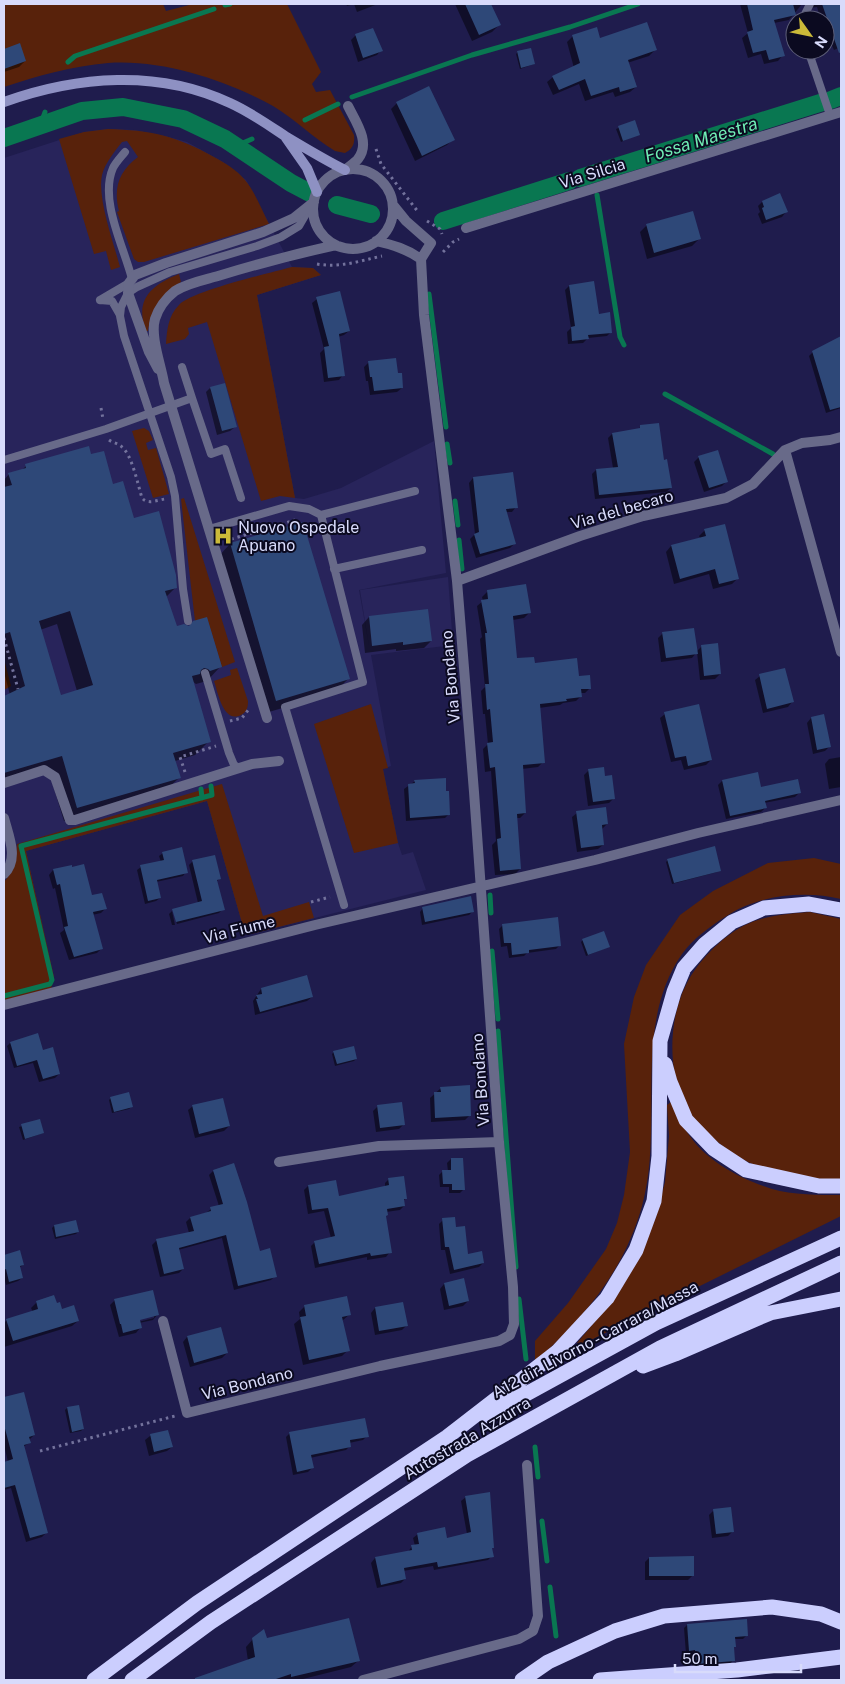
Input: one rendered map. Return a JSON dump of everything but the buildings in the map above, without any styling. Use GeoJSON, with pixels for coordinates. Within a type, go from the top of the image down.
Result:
{"type":"FeatureCollection","features":[{"type":"Feature","properties":{"kind":"highway"},"geometry":{"type":"LineString","coordinates":[[447,1437],[557,1352],[607,1298],[636,1250],[654,1202],[659,1156],[660,1041],[674,992],[684,968],[704,944],[732,922],[764,908],[809,904],[841,910]]}},
{"type":"Feature","properties":{"kind":"highway"},"geometry":{"type":"LineString","coordinates":[[660,1041],[670,1082],[686,1120],[714,1149],[746,1170],[819,1186],[841,1186]]}},
{"type":"Feature","properties":{"kind":"highway","name":"A12 dir. Livorno - Carrara/Massa"},"geometry":{"type":"LineString","coordinates":[[447,1437],[656,1323],[841,1238]]}},
{"type":"Feature","properties":{"kind":"highway","name":"Autostrada Azzurra"},"geometry":{"type":"LineString","coordinates":[[132,1680],[211,1622],[467,1455],[660,1348],[841,1263]]}},
{"type":"Feature","properties":{"kind":"highway"},"geometry":{"type":"LineString","coordinates":[[604,1380],[675,1354],[770,1314],[841,1300]]}},
{"type":"Feature","properties":{"kind":"highway","name":"Autostrada Azzurra"},"geometry":{"type":"LineString","coordinates":[[94,1680],[197,1603],[447,1437]]}},
{"type":"Feature","properties":{"kind":"highway"},"geometry":{"type":"LineString","coordinates":[[522,1680],[548,1662],[615,1630],[664,1616],[772,1607],[821,1614],[841,1622]]}},
{"type":"Feature","properties":{"kind":"highway"},"geometry":{"type":"LineString","coordinates":[[600,1680],[736,1670],[841,1657]]}},
{"type":"Feature","properties":{"kind":"street"},"geometry":{"type":"LineString","coordinates":[[4,102],[65,84],[106,79],[149,80],[173,84],[216,96],[266,122],[284,135],[345,170]]}},
{"type":"Feature","properties":{"kind":"street"},"geometry":{"type":"LineString","coordinates":[[345,170],[358,159],[364,147],[364,140],[348,106]]}},
{"type":"Feature","properties":{"kind":"street","name":"Via Silcia"},"geometry":{"type":"LineString","coordinates":[[466,228],[829,113],[841,112]]}},
{"type":"Feature","properties":{"kind":"street"},"geometry":{"type":"LineString","coordinates":[[284,135],[307,168],[315,197],[314,218],[320,232],[336,245],[356,249],[376,242],[389,226],[393,205]]}},
{"type":"Feature","properties":{"kind":"street"},"geometry":{"type":"LineString","coordinates":[[164,383],[149,352],[130,285],[135,276],[166,263],[263,232],[294,218],[315,197],[324,182],[333,174],[345,170],[356,169],[377,177],[388,190],[393,205],[406,221],[431,243],[421,259],[410,251],[394,245],[376,242]]}},
{"type":"Feature","properties":{"kind":"street"},"geometry":{"type":"LineString","coordinates":[[267,718],[164,383],[154,336],[154,321],[166,300],[189,284],[245,267],[336,245]]}},
{"type":"Feature","properties":{"kind":"street","name":"Via Bondano"},"geometry":{"type":"LineString","coordinates":[[163,1321],[187,1413],[380,1366],[499,1341],[510,1335],[514,1324],[499,1142],[482,886],[457,581],[424,315],[421,259]]}},
{"type":"Feature","properties":{"kind":"street","name":"Via del becaro"},"geometry":{"type":"LineString","coordinates":[[457,581],[580,536],[634,519],[726,498],[754,484],[785,450],[802,443],[841,437]]}},
{"type":"Feature","properties":{"kind":"street"},"geometry":{"type":"LineString","coordinates":[[785,450],[841,652]]}},
{"type":"Feature","properties":{"kind":"street"},"geometry":{"type":"LineString","coordinates":[[4,783],[44,770],[50,772],[56,777],[70,820],[75,820],[252,764],[280,761]]}},
{"type":"Feature","properties":{"kind":"street","name":"Via Fiume"},"geometry":{"type":"LineString","coordinates":[[4,1005],[315,925],[841,800]]}},
{"type":"Feature","properties":{"kind":"street"},"geometry":{"type":"LineString","coordinates":[[4,818],[13,858],[8,870],[4,874]]}},
{"type":"Feature","properties":{"kind":"street","name":"Via Bondano"},"geometry":{"type":"LineString","coordinates":[[279,1162],[379,1146],[499,1142]]}},
{"type":"Feature","properties":{"kind":"street"},"geometry":{"type":"LineString","coordinates":[[363,1680],[520,1639],[533,1631],[538,1616],[527,1465]]}},
{"type":"Feature","properties":{"kind":"lane"},"geometry":{"type":"LineString","coordinates":[[811,60],[829,113]]}},
{"type":"Feature","properties":{"kind":"lane"},"geometry":{"type":"LineString","coordinates":[[120,316],[121,307],[130,285],[109,195],[114,167],[125,152]]}},
{"type":"Feature","properties":{"kind":"lane"},"geometry":{"type":"LineString","coordinates":[[130,285],[100,300],[112,301],[120,316],[124,336],[171,477],[175,496],[182,589],[188,621]]}},
{"type":"Feature","properties":{"kind":"lane"},"geometry":{"type":"LineString","coordinates":[[182,367],[211,454],[225,449],[241,498]]}},
{"type":"Feature","properties":{"kind":"lane"},"geometry":{"type":"LineString","coordinates":[[4,460],[106,429],[192,398]]}},
{"type":"Feature","properties":{"kind":"lane"},"geometry":{"type":"LineString","coordinates":[[209,529],[289,506],[309,509],[321,515],[415,491]]}},
{"type":"Feature","properties":{"kind":"lane"},"geometry":{"type":"LineString","coordinates":[[321,515],[363,682],[285,707],[344,905]]}},
{"type":"Feature","properties":{"kind":"lane"},"geometry":{"type":"LineString","coordinates":[[334,569],[422,550]]}},
{"type":"Feature","properties":{"kind":"lane"},"geometry":{"type":"LineString","coordinates":[[204,673],[229,753],[234,765],[239,768]]}},
{"type":"Feature","properties":{"kind":"path"},"geometry":{"type":"LineString","coordinates":[[438,258],[453,242],[468,234],[466,228]]}},
{"type":"Feature","properties":{"kind":"path"},"geometry":{"type":"LineString","coordinates":[[309,262],[330,266],[347,265],[385,256]]}},
{"type":"Feature","properties":{"kind":"path"},"geometry":{"type":"LineString","coordinates":[[101,408],[109,441],[119,444],[127,452],[142,498],[149,502],[175,496]]}},
{"type":"Feature","properties":{"kind":"path"},"geometry":{"type":"LineString","coordinates":[[224,541],[298,519]]}},
{"type":"Feature","properties":{"kind":"path"},"geometry":{"type":"LineString","coordinates":[[220,526],[227,550]]}},
{"type":"Feature","properties":{"kind":"path"},"geometry":{"type":"LineString","coordinates":[[4,638],[18,689]]}},
{"type":"Feature","properties":{"kind":"path"},"geometry":{"type":"LineString","coordinates":[[185,773],[180,757],[216,746],[211,726],[242,718],[250,706]]}},
{"type":"Feature","properties":{"kind":"path"},"geometry":{"type":"LineString","coordinates":[[311,902],[332,896]]}},
{"type":"Feature","properties":{"kind":"path"},"geometry":{"type":"LineString","coordinates":[[40,1451],[187,1413]]}},
{"type":"Feature","properties":{"kind":"shaded area"},"geometry":{"type":"Polygon","coordinates":[[[4,4],[163,4],[166,11],[193,4],[287,4],[321,72],[312,84],[316,92],[330,90],[354,135],[353,146],[345,153],[335,151],[281,111],[255,97],[193,73],[150,64],[108,63],[82,66],[4,87],[4,4]]]}},
{"type":"Feature","properties":{"kind":"shaded area","name":"Nuovo Ospedale Apuano"},"geometry":{"type":"Polygon","coordinates":[[[108,129],[134,130],[187,142],[223,162],[246,180],[292,267],[313,268],[321,275],[257,295],[295,498],[304,499],[341,488],[434,441],[446,573],[359,590],[369,646],[360,590],[448,577],[453,645],[371,655],[391,766],[383,769],[398,843],[402,855],[413,852],[426,890],[247,934],[244,930],[207,801],[26,851],[54,977],[4,1001],[4,158],[84,132],[108,129]]]}},
{"type":"Feature","properties":{"kind":"shaded area"},"geometry":{"type":"Polygon","coordinates":[[[108,129],[151,133],[176,139],[201,150],[231,167],[249,185],[269,224],[144,262],[138,262],[134,259],[117,212],[119,211],[117,187],[119,181],[126,168],[138,157],[127,141],[122,142],[105,166],[101,185],[110,234],[120,267],[111,270],[106,251],[94,254],[59,139],[84,132],[108,129]]]}},
{"type":"Feature","properties":{"kind":"shaded area"},"geometry":{"type":"Polygon","coordinates":[[[292,267],[313,268],[321,275],[257,295],[295,498],[280,496],[261,501],[207,322],[188,328],[189,334],[185,339],[166,344],[167,334],[172,314],[179,305],[187,300],[215,288],[292,267]]]}},
{"type":"Feature","properties":{"kind":"shaded area"},"geometry":{"type":"Polygon","coordinates":[[[179,274],[181,282],[168,291],[159,302],[152,315],[148,331],[146,331],[142,310],[148,295],[161,283],[179,274]]]}},
{"type":"Feature","properties":{"kind":"shaded area"},"geometry":{"type":"Polygon","coordinates":[[[144,428],[149,431],[153,440],[146,443],[148,450],[156,448],[169,494],[153,498],[132,431],[144,428]]]}},
{"type":"Feature","properties":{"kind":"shaded area"},"geometry":{"type":"Polygon","coordinates":[[[184,498],[235,662],[222,667],[207,618],[195,621],[181,499],[184,498]]]}},
{"type":"Feature","properties":{"kind":"shaded area"},"geometry":{"type":"Polygon","coordinates":[[[4,659],[11,686],[4,690],[4,659]]]}},
{"type":"Feature","properties":{"kind":"shaded area"},"geometry":{"type":"Polygon","coordinates":[[[237,668],[248,703],[245,712],[235,717],[230,715],[222,706],[214,681],[231,675],[230,670],[237,668]]]}},
{"type":"Feature","properties":{"kind":"shaded area"},"geometry":{"type":"Polygon","coordinates":[[[371,704],[388,768],[383,769],[398,843],[354,853],[314,724],[371,704]]]}},
{"type":"Feature","properties":{"kind":"shaded area"},"geometry":{"type":"Polygon","coordinates":[[[222,784],[263,916],[309,902],[314,918],[247,934],[244,930],[207,801],[26,851],[54,977],[51,989],[4,1001],[4,882],[15,864],[17,844],[222,784]]]}},
{"type":"Feature","properties":{"kind":"shaded area"},"geometry":{"type":"Polygon","coordinates":[[[814,858],[841,864],[841,899],[827,896],[796,895],[766,899],[751,904],[713,925],[696,938],[682,954],[667,983],[657,1013],[653,1045],[651,1142],[648,1175],[642,1206],[634,1229],[614,1271],[587,1309],[555,1343],[535,1360],[535,1341],[568,1303],[606,1249],[617,1223],[624,1195],[630,1152],[624,1044],[634,997],[646,965],[680,915],[713,891],[768,863],[814,858]]]}},
{"type":"Feature","properties":{"kind":"shaded area"},"geometry":{"type":"Polygon","coordinates":[[[810,912],[841,919],[841,1179],[803,1178],[767,1170],[734,1154],[719,1143],[692,1118],[683,1102],[677,1086],[672,1051],[675,1016],[680,1000],[691,976],[710,951],[726,937],[751,922],[776,916],[810,912]]]}},
{"type":"Feature","properties":{"kind":"shaded area"},"geometry":{"type":"Polygon","coordinates":[[[671,1102],[687,1132],[695,1142],[704,1152],[725,1168],[748,1180],[780,1191],[841,1195],[841,1216],[581,1345],[577,1343],[617,1295],[655,1220],[665,1182],[669,1136],[667,1105],[671,1102]]]}},
{"type":"Feature","properties":{"kind":"waterway"},"geometry":{"type":"LineString","coordinates":[[225,5],[230,4]]}},
{"type":"Feature","properties":{"kind":"waterway"},"geometry":{"type":"LineString","coordinates":[[352,97],[472,55],[570,27],[638,4]]}},
{"type":"Feature","properties":{"kind":"waterway"},"geometry":{"type":"LineString","coordinates":[[68,62],[75,56],[214,9]]}},
{"type":"Feature","properties":{"kind":"waterway","name":"Fossa Maestra"},"geometry":{"type":"LineString","coordinates":[[831,100],[841,96]]}},
{"type":"Feature","properties":{"kind":"waterway","name":"Fossa Maestra"},"geometry":{"type":"LineString","coordinates":[[580,178],[823,102]]}},
{"type":"Feature","properties":{"kind":"waterway"},"geometry":{"type":"LineString","coordinates":[[305,120],[338,104]]}},
{"type":"Feature","properties":{"kind":"waterway","name":"Fossa Maestra"},"geometry":{"type":"LineString","coordinates":[[4,138],[82,111],[123,107],[183,119],[225,139],[291,183],[310,193]]}},
{"type":"Feature","properties":{"kind":"waterway"},"geometry":{"type":"LineString","coordinates":[[40,126],[45,112]]}},
{"type":"Feature","properties":{"kind":"waterway"},"geometry":{"type":"LineString","coordinates":[[236,146],[252,139]]}},
{"type":"Feature","properties":{"kind":"waterway","name":"Fossa Maestra"},"geometry":{"type":"LineString","coordinates":[[443,221],[569,181]]}},
{"type":"Feature","properties":{"kind":"waterway"},"geometry":{"type":"LineString","coordinates":[[597,195],[620,337],[624,345]]}},
{"type":"Feature","properties":{"kind":"waterway","name":"Fossa Maestra"},"geometry":{"type":"LineString","coordinates":[[337,205],[371,214]]}},
{"type":"Feature","properties":{"kind":"waterway"},"geometry":{"type":"LineString","coordinates":[[429,294],[446,427]]}},
{"type":"Feature","properties":{"kind":"waterway"},"geometry":{"type":"LineString","coordinates":[[665,394],[773,454]]}},
{"type":"Feature","properties":{"kind":"waterway"},"geometry":{"type":"LineString","coordinates":[[447,444],[450,463]]}},
{"type":"Feature","properties":{"kind":"waterway"},"geometry":{"type":"LineString","coordinates":[[455,501],[458,525]]}},
{"type":"Feature","properties":{"kind":"waterway"},"geometry":{"type":"LineString","coordinates":[[459,540],[462,569]]}},
{"type":"Feature","properties":{"kind":"waterway"},"geometry":{"type":"LineString","coordinates":[[4,996],[50,984],[52,980],[21,846],[212,795],[211,786]]}},
{"type":"Feature","properties":{"kind":"waterway"},"geometry":{"type":"LineString","coordinates":[[201,789],[202,798]]}},
{"type":"Feature","properties":{"kind":"waterway"},"geometry":{"type":"LineString","coordinates":[[490,895],[491,913]]}},
{"type":"Feature","properties":{"kind":"waterway"},"geometry":{"type":"LineString","coordinates":[[492,951],[498,1019]]}},
{"type":"Feature","properties":{"kind":"waterway"},"geometry":{"type":"LineString","coordinates":[[498,1031],[516,1267]]}},
{"type":"Feature","properties":{"kind":"waterway"},"geometry":{"type":"LineString","coordinates":[[519,1299],[526,1359]]}},
{"type":"Feature","properties":{"kind":"waterway"},"geometry":{"type":"LineString","coordinates":[[535,1447],[538,1477]]}},
{"type":"Feature","properties":{"kind":"waterway"},"geometry":{"type":"LineString","coordinates":[[542,1521],[547,1561]]}},
{"type":"Feature","properties":{"kind":"waterway"},"geometry":{"type":"LineString","coordinates":[[550,1587],[556,1636]]}},
{"type":"Feature","properties":{"kind":"place","name":"Nuovo Ospedale Apuano"},"geometry":{"type":"Point","coordinates":[223,536]}}]}
